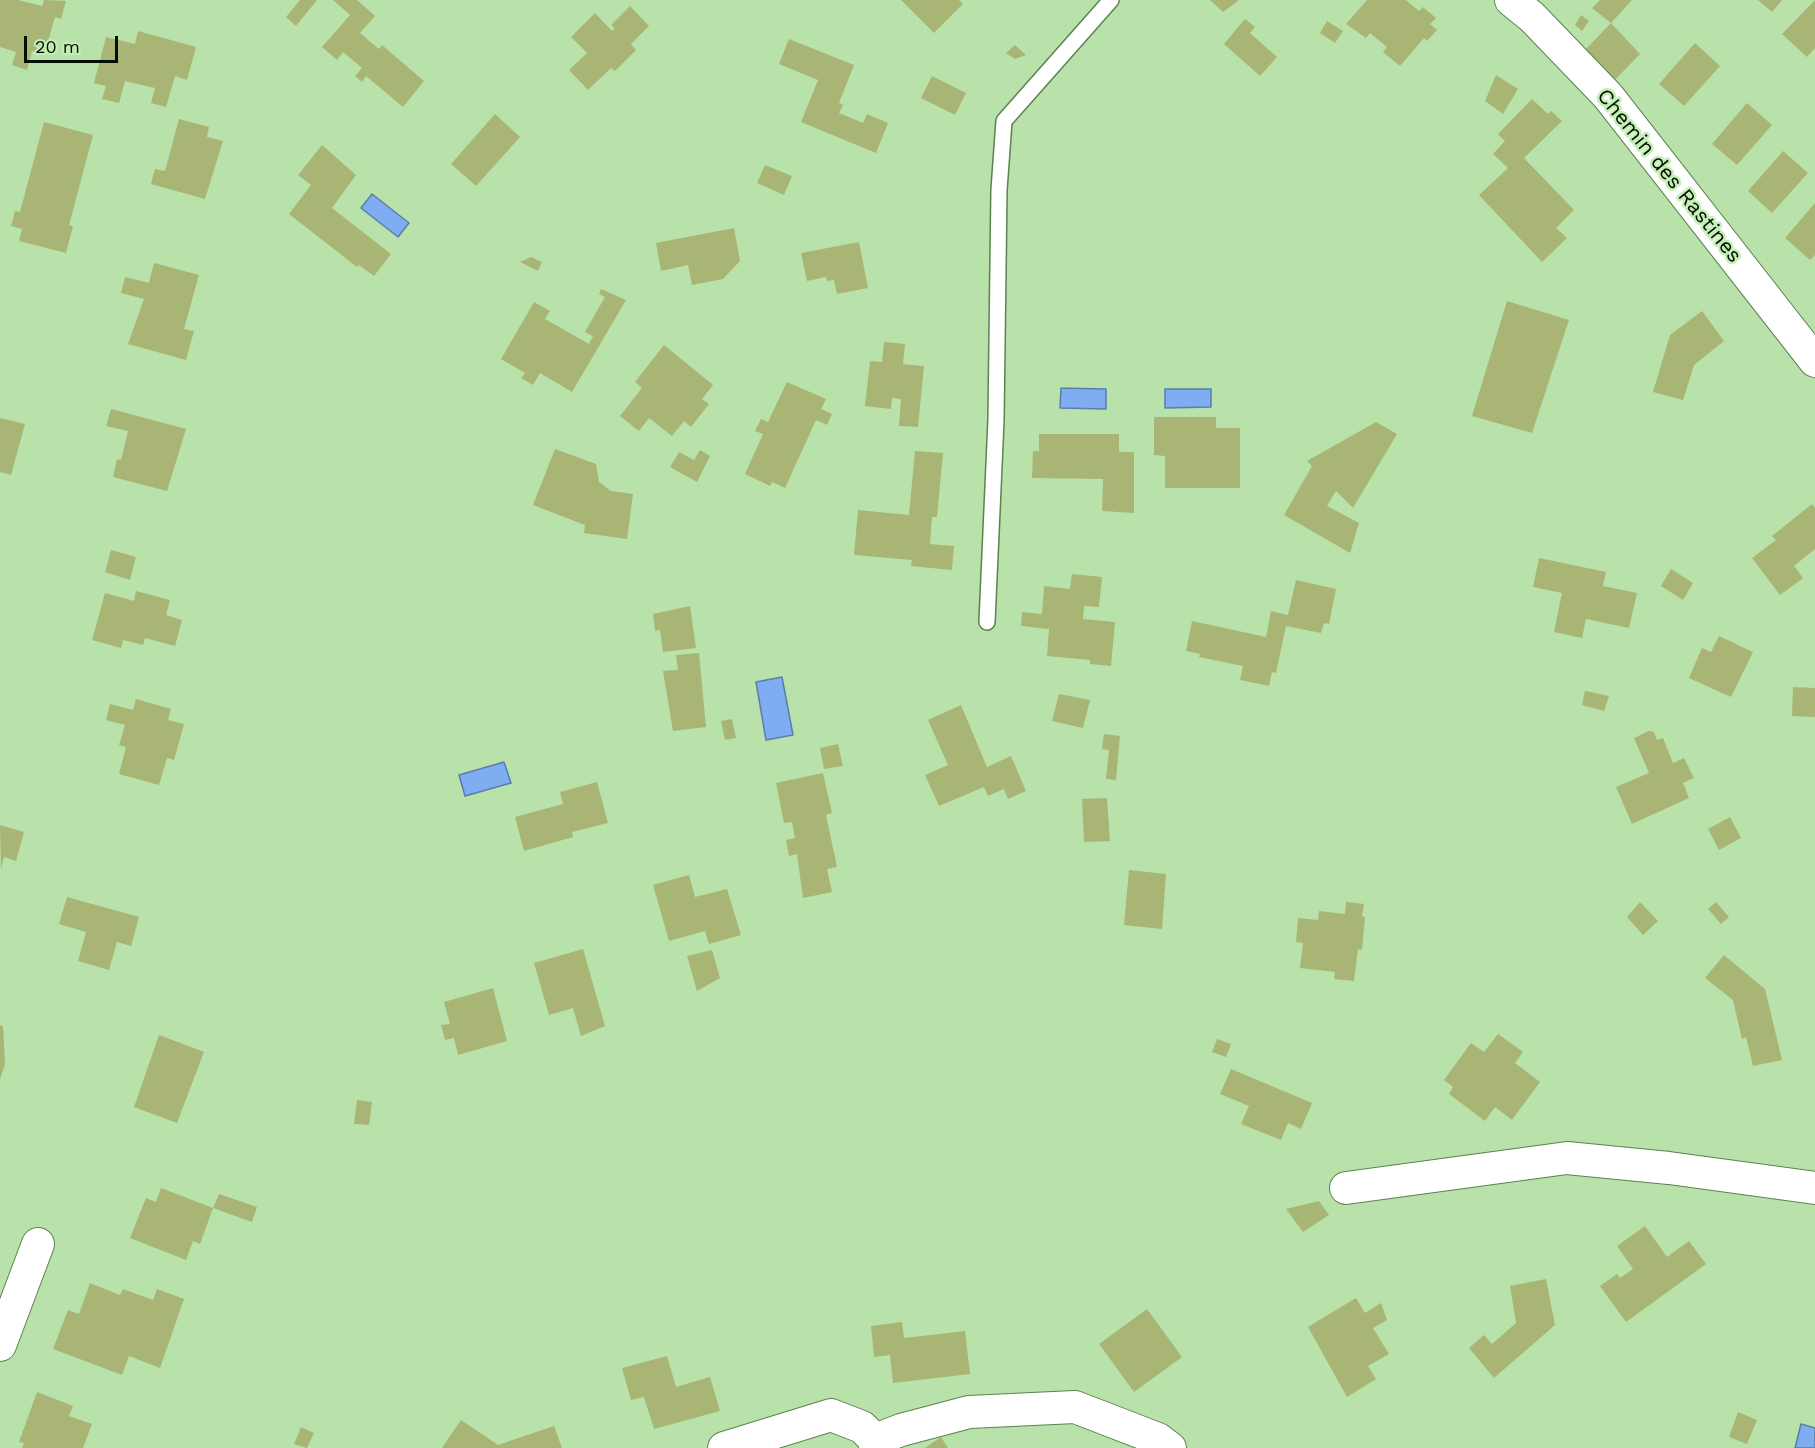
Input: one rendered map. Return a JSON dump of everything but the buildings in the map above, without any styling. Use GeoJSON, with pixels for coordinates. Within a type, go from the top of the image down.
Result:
{"type":"FeatureCollection","features":[{"type":"Feature","properties":{"kind":"street","name":"Chemin des Rastines"},"geometry":{"type":"LineString","coordinates":[[1511,0],[1532,17],[1608,96],[1815,361]]}},
{"type":"Feature","properties":{"kind":"street"},"geometry":{"type":"LineString","coordinates":[[1346,1188],[1567,1158],[1669,1168],[1815,1188]]}},
{"type":"Feature","properties":{"kind":"street"},"geometry":{"type":"LineString","coordinates":[[0,1345],[38,1244]]}},
{"type":"Feature","properties":{"kind":"street"},"geometry":{"type":"LineString","coordinates":[[724,1448],[831,1415],[862,1426],[875,1444],[901,1430],[969,1412],[1075,1407],[1158,1439],[1170,1448]]}},
{"type":"Feature","properties":{"kind":"lane"},"geometry":{"type":"LineString","coordinates":[[987,622],[996,420],[999,190],[1004,121],[1111,0]]}},
{"type":"Feature","properties":{"kind":"water"},"geometry":{"type":"Polygon","coordinates":[[[372,194],[409,223],[398,237],[361,208],[372,194]]]}},
{"type":"Feature","properties":{"kind":"water"},"geometry":{"type":"Polygon","coordinates":[[[1061,388],[1106,389],[1106,409],[1060,408],[1061,388]]]}},
{"type":"Feature","properties":{"kind":"water"},"geometry":{"type":"Polygon","coordinates":[[[1165,389],[1211,389],[1211,407],[1165,408],[1165,389]]]}},
{"type":"Feature","properties":{"kind":"water"},"geometry":{"type":"Polygon","coordinates":[[[782,677],[793,735],[766,740],[756,682],[782,677]]]}},
{"type":"Feature","properties":{"kind":"water"},"geometry":{"type":"Polygon","coordinates":[[[504,762],[511,783],[465,796],[459,775],[504,762]]]}},
{"type":"Feature","properties":{"kind":"water"},"geometry":{"type":"Polygon","coordinates":[[[1801,1424],[1815,1428],[1815,1448],[1795,1448],[1801,1424]]]}}]}
